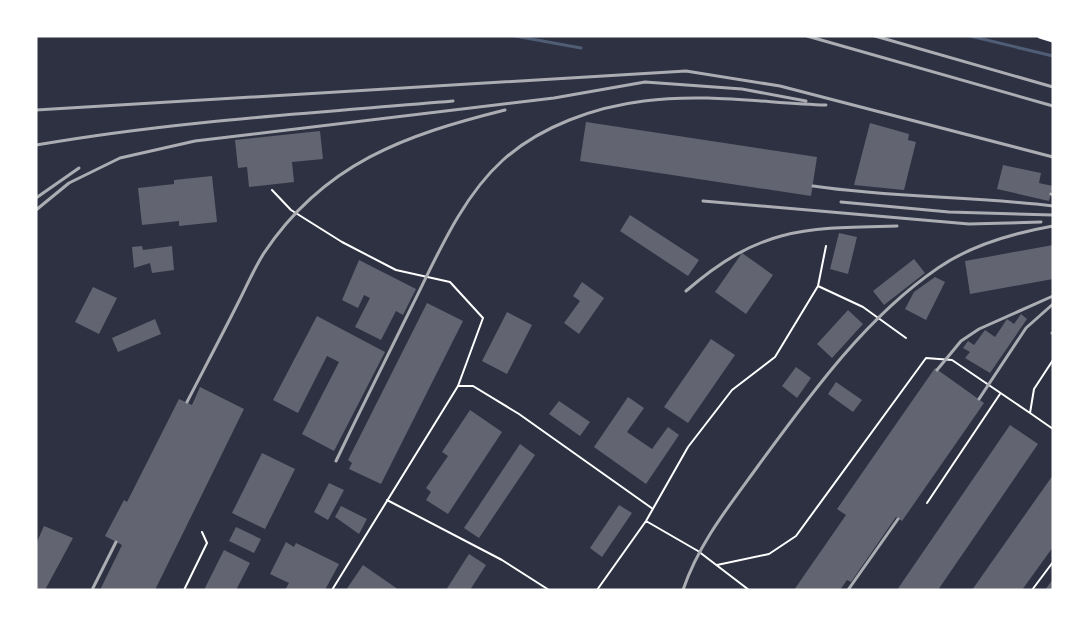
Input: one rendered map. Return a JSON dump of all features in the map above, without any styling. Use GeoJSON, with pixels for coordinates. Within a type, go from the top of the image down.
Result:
{"type":"FeatureCollection","features":[{"type":"Feature","properties":{"kind":"street"},"geometry":{"type":"LineString","coordinates":[[1040,36],[1053,40]]}},
{"type":"Feature","properties":{"kind":"lane"},"geometry":{"type":"LineString","coordinates":[[272,190],[291,210],[342,242],[396,270],[450,282],[483,318],[458,386],[332,590]]}},
{"type":"Feature","properties":{"kind":"lane"},"geometry":{"type":"LineString","coordinates":[[597,590],[646,521],[688,447],[732,390],[775,357],[818,286],[826,246]]}},
{"type":"Feature","properties":{"kind":"lane"},"geometry":{"type":"LineString","coordinates":[[818,286],[863,308],[906,338]]}},
{"type":"Feature","properties":{"kind":"lane"},"geometry":{"type":"LineString","coordinates":[[717,565],[769,554],[796,536],[926,358],[952,360],[1053,429]]}},
{"type":"Feature","properties":{"kind":"lane"},"geometry":{"type":"LineString","coordinates":[[1030,413],[1035,389],[1053,360]]}},
{"type":"Feature","properties":{"kind":"lane"},"geometry":{"type":"LineString","coordinates":[[458,386],[472,386],[519,414],[653,509]]}},
{"type":"Feature","properties":{"kind":"lane"},"geometry":{"type":"LineString","coordinates":[[927,503],[1000,394]]}},
{"type":"Feature","properties":{"kind":"lane"},"geometry":{"type":"LineString","coordinates":[[387,500],[502,560],[549,590]]}},
{"type":"Feature","properties":{"kind":"lane"},"geometry":{"type":"LineString","coordinates":[[646,521],[717,565],[749,590]]}},
{"type":"Feature","properties":{"kind":"lane"},"geometry":{"type":"LineString","coordinates":[[184,590],[207,543],[202,532]]}},
{"type":"Feature","properties":{"kind":"lane"},"geometry":{"type":"LineString","coordinates":[[1032,590],[1053,562]]}},
{"type":"Feature","properties":{"kind":"building"},"geometry":{"type":"Polygon","coordinates":[[[586,122],[817,157],[811,196],[580,161],[586,122]]]}},
{"type":"Feature","properties":{"kind":"building"},"geometry":{"type":"Polygon","coordinates":[[[870,123],[909,134],[908,140],[916,142],[904,190],[854,185],[870,123]]]}},
{"type":"Feature","properties":{"kind":"building"},"geometry":{"type":"Polygon","coordinates":[[[320,131],[323,159],[292,162],[294,182],[249,187],[247,167],[238,168],[235,140],[320,131]]]}},
{"type":"Feature","properties":{"kind":"building"},"geometry":{"type":"Polygon","coordinates":[[[1003,165],[1041,173],[1039,183],[1053,186],[1049,201],[997,189],[1003,165]]]}},
{"type":"Feature","properties":{"kind":"building"},"geometry":{"type":"Polygon","coordinates":[[[212,176],[217,222],[179,226],[179,221],[142,225],[138,188],[174,184],[174,180],[212,176]]]}},
{"type":"Feature","properties":{"kind":"building"},"geometry":{"type":"Polygon","coordinates":[[[630,215],[699,260],[688,276],[620,231],[630,215]]]}},
{"type":"Feature","properties":{"kind":"building"},"geometry":{"type":"Polygon","coordinates":[[[839,233],[857,237],[848,274],[830,269],[839,233]]]}},
{"type":"Feature","properties":{"kind":"building"},"geometry":{"type":"Polygon","coordinates":[[[1053,245],[1053,279],[970,294],[965,261],[1053,245]]]}},
{"type":"Feature","properties":{"kind":"building"},"geometry":{"type":"Polygon","coordinates":[[[142,246],[143,250],[172,246],[174,270],[152,273],[150,263],[134,268],[132,247],[142,246]]]}},
{"type":"Feature","properties":{"kind":"building"},"geometry":{"type":"Polygon","coordinates":[[[742,253],[773,275],[746,314],[715,292],[742,253]]]}},
{"type":"Feature","properties":{"kind":"building"},"geometry":{"type":"Polygon","coordinates":[[[914,259],[925,273],[884,305],[873,291],[914,259]]]}},
{"type":"Feature","properties":{"kind":"building"},"geometry":{"type":"Polygon","coordinates":[[[359,260],[416,289],[403,315],[396,311],[381,340],[355,327],[370,298],[364,295],[358,308],[342,300],[359,260]]]}},
{"type":"Feature","properties":{"kind":"building"},"geometry":{"type":"Polygon","coordinates":[[[935,277],[945,282],[926,320],[905,309],[914,292],[935,277]]]}},
{"type":"Feature","properties":{"kind":"building"},"geometry":{"type":"Polygon","coordinates":[[[582,282],[604,298],[579,334],[564,323],[580,301],[573,296],[582,282]]]}},
{"type":"Feature","properties":{"kind":"building"},"geometry":{"type":"Polygon","coordinates":[[[93,287],[117,298],[99,334],[75,322],[93,287]]]}},
{"type":"Feature","properties":{"kind":"building"},"geometry":{"type":"Polygon","coordinates":[[[427,303],[463,321],[381,484],[349,469],[352,463],[348,460],[427,303]]]}},
{"type":"Feature","properties":{"kind":"building"},"geometry":{"type":"Polygon","coordinates":[[[848,310],[863,324],[832,358],[817,344],[848,310]]]}},
{"type":"Feature","properties":{"kind":"building"},"geometry":{"type":"Polygon","coordinates":[[[507,312],[532,325],[507,374],[482,361],[507,312]]]}},
{"type":"Feature","properties":{"kind":"building"},"geometry":{"type":"Polygon","coordinates":[[[1021,314],[1027,319],[990,373],[965,358],[970,352],[963,348],[968,341],[974,345],[985,330],[995,337],[1007,319],[1014,324],[1021,314]]]}},
{"type":"Feature","properties":{"kind":"building"},"geometry":{"type":"Polygon","coordinates":[[[317,316],[385,352],[334,451],[302,434],[339,362],[327,356],[298,413],[273,400],[317,316]]]}},
{"type":"Feature","properties":{"kind":"building"},"geometry":{"type":"Polygon","coordinates":[[[155,319],[161,334],[118,352],[112,338],[155,319]]]}},
{"type":"Feature","properties":{"kind":"building"},"geometry":{"type":"Polygon","coordinates":[[[711,339],[735,355],[688,423],[664,407],[711,339]]]}},
{"type":"Feature","properties":{"kind":"building"},"geometry":{"type":"Polygon","coordinates":[[[796,367],[811,378],[797,398],[782,386],[796,367]]]}},
{"type":"Feature","properties":{"kind":"building"},"geometry":{"type":"Polygon","coordinates":[[[935,368],[984,403],[902,521],[896,517],[851,582],[847,580],[840,590],[794,590],[846,515],[837,509],[935,368]]]}},
{"type":"Feature","properties":{"kind":"building"},"geometry":{"type":"Polygon","coordinates":[[[836,382],[862,400],[853,412],[828,394],[836,382]]]}},
{"type":"Feature","properties":{"kind":"building"},"geometry":{"type":"Polygon","coordinates":[[[200,387],[244,409],[155,590],[100,590],[122,545],[105,536],[124,500],[127,502],[179,399],[192,405],[200,387]]]}},
{"type":"Feature","properties":{"kind":"building"},"geometry":{"type":"Polygon","coordinates":[[[628,397],[644,408],[627,432],[652,449],[668,427],[679,435],[646,484],[594,447],[628,397]]]}},
{"type":"Feature","properties":{"kind":"building"},"geometry":{"type":"Polygon","coordinates":[[[559,401],[590,422],[580,436],[549,414],[559,401]]]}},
{"type":"Feature","properties":{"kind":"building"},"geometry":{"type":"Polygon","coordinates":[[[470,410],[502,432],[448,514],[426,500],[431,492],[426,488],[448,456],[442,452],[470,410]]]}},
{"type":"Feature","properties":{"kind":"building"},"geometry":{"type":"Polygon","coordinates":[[[1010,425],[1038,444],[938,590],[897,590],[1010,425]]]}},
{"type":"Feature","properties":{"kind":"building"},"geometry":{"type":"Polygon","coordinates":[[[520,444],[535,455],[479,538],[464,528],[520,444]]]}},
{"type":"Feature","properties":{"kind":"building"},"geometry":{"type":"Polygon","coordinates":[[[262,453],[295,469],[265,529],[232,513],[262,453]]]}},
{"type":"Feature","properties":{"kind":"building"},"geometry":{"type":"Polygon","coordinates":[[[1053,475],[1053,547],[1022,590],[972,590],[1053,475]]]}},
{"type":"Feature","properties":{"kind":"building"},"geometry":{"type":"Polygon","coordinates":[[[329,483],[344,490],[328,520],[314,512],[329,483]]]}},
{"type":"Feature","properties":{"kind":"building"},"geometry":{"type":"Polygon","coordinates":[[[619,505],[632,513],[602,557],[590,548],[619,505]]]}},
{"type":"Feature","properties":{"kind":"building"},"geometry":{"type":"Polygon","coordinates":[[[341,506],[367,519],[359,534],[335,517],[341,506]]]}},
{"type":"Feature","properties":{"kind":"building"},"geometry":{"type":"Polygon","coordinates":[[[44,526],[73,538],[45,590],[36,590],[36,544],[44,526]]]}},
{"type":"Feature","properties":{"kind":"building"},"geometry":{"type":"Polygon","coordinates":[[[236,527],[261,539],[254,553],[229,541],[236,527]]]}},
{"type":"Feature","properties":{"kind":"building"},"geometry":{"type":"Polygon","coordinates":[[[286,542],[294,547],[296,543],[339,564],[325,590],[285,590],[289,583],[270,574],[286,542]]]}},
{"type":"Feature","properties":{"kind":"building"},"geometry":{"type":"Polygon","coordinates":[[[224,550],[250,563],[236,590],[204,590],[224,550]]]}},
{"type":"Feature","properties":{"kind":"building"},"geometry":{"type":"Polygon","coordinates":[[[469,554],[486,565],[470,590],[446,590],[469,554]]]}},
{"type":"Feature","properties":{"kind":"building"},"geometry":{"type":"Polygon","coordinates":[[[363,565],[399,590],[346,590],[363,565]]]}},
{"type":"Feature","properties":{"kind":"building"},"geometry":{"type":"Polygon","coordinates":[[[1053,579],[1053,590],[1045,590],[1053,579]]]}},
{"type":"Feature","properties":{"kind":"waterway"},"geometry":{"type":"LineString","coordinates":[[515,36],[581,48]]}},
{"type":"Feature","properties":{"kind":"waterway"},"geometry":{"type":"LineString","coordinates":[[970,36],[1053,56]]}},
{"type":"Feature","properties":{"kind":"railway"},"geometry":{"type":"LineString","coordinates":[[807,36],[1053,106]]}},
{"type":"Feature","properties":{"kind":"railway"},"geometry":{"type":"LineString","coordinates":[[875,36],[1053,87]]}},
{"type":"Feature","properties":{"kind":"railway"},"geometry":{"type":"LineString","coordinates":[[36,110],[686,71],[780,86],[1053,157]]}},
{"type":"Feature","properties":{"kind":"railway"},"geometry":{"type":"LineString","coordinates":[[36,210],[69,183],[120,158],[195,141],[554,98],[645,82],[742,89],[806,101]]}},
{"type":"Feature","properties":{"kind":"railway"},"geometry":{"type":"LineString","coordinates":[[336,461],[451,228],[488,175],[518,148],[534,137],[569,120],[607,108],[644,101],[713,98],[826,105]]}},
{"type":"Feature","properties":{"kind":"railway"},"geometry":{"type":"LineString","coordinates":[[36,145],[192,124],[453,101]]}},
{"type":"Feature","properties":{"kind":"railway"},"geometry":{"type":"LineString","coordinates":[[187,402],[264,253],[287,222],[313,196],[340,175],[370,157],[401,143],[434,130],[505,110]]}},
{"type":"Feature","properties":{"kind":"railway"},"geometry":{"type":"LineString","coordinates":[[36,198],[79,168]]}},
{"type":"Feature","properties":{"kind":"railway"},"geometry":{"type":"LineString","coordinates":[[813,186],[873,193],[1053,206]]}},
{"type":"Feature","properties":{"kind":"railway"},"geometry":{"type":"LineString","coordinates":[[703,201],[969,224],[1041,222]]}},
{"type":"Feature","properties":{"kind":"railway"},"geometry":{"type":"LineString","coordinates":[[841,202],[949,212],[1053,215]]}},
{"type":"Feature","properties":{"kind":"railway"},"geometry":{"type":"LineString","coordinates":[[686,291],[737,254],[784,235],[835,228],[897,226]]}},
{"type":"Feature","properties":{"kind":"railway"},"geometry":{"type":"LineString","coordinates":[[683,590],[697,556],[736,496],[819,385],[886,310],[938,268],[964,253],[1008,236],[1053,226]]}},
{"type":"Feature","properties":{"kind":"railway"},"geometry":{"type":"LineString","coordinates":[[937,370],[961,341],[979,329],[1053,296]]}},
{"type":"Feature","properties":{"kind":"railway"},"geometry":{"type":"LineString","coordinates":[[979,399],[1026,328],[1053,304]]}},
{"type":"Feature","properties":{"kind":"railway"},"geometry":{"type":"LineString","coordinates":[[848,590],[898,519]]}},
{"type":"Feature","properties":{"kind":"railway"},"geometry":{"type":"LineString","coordinates":[[93,588],[116,542]]}}]}
